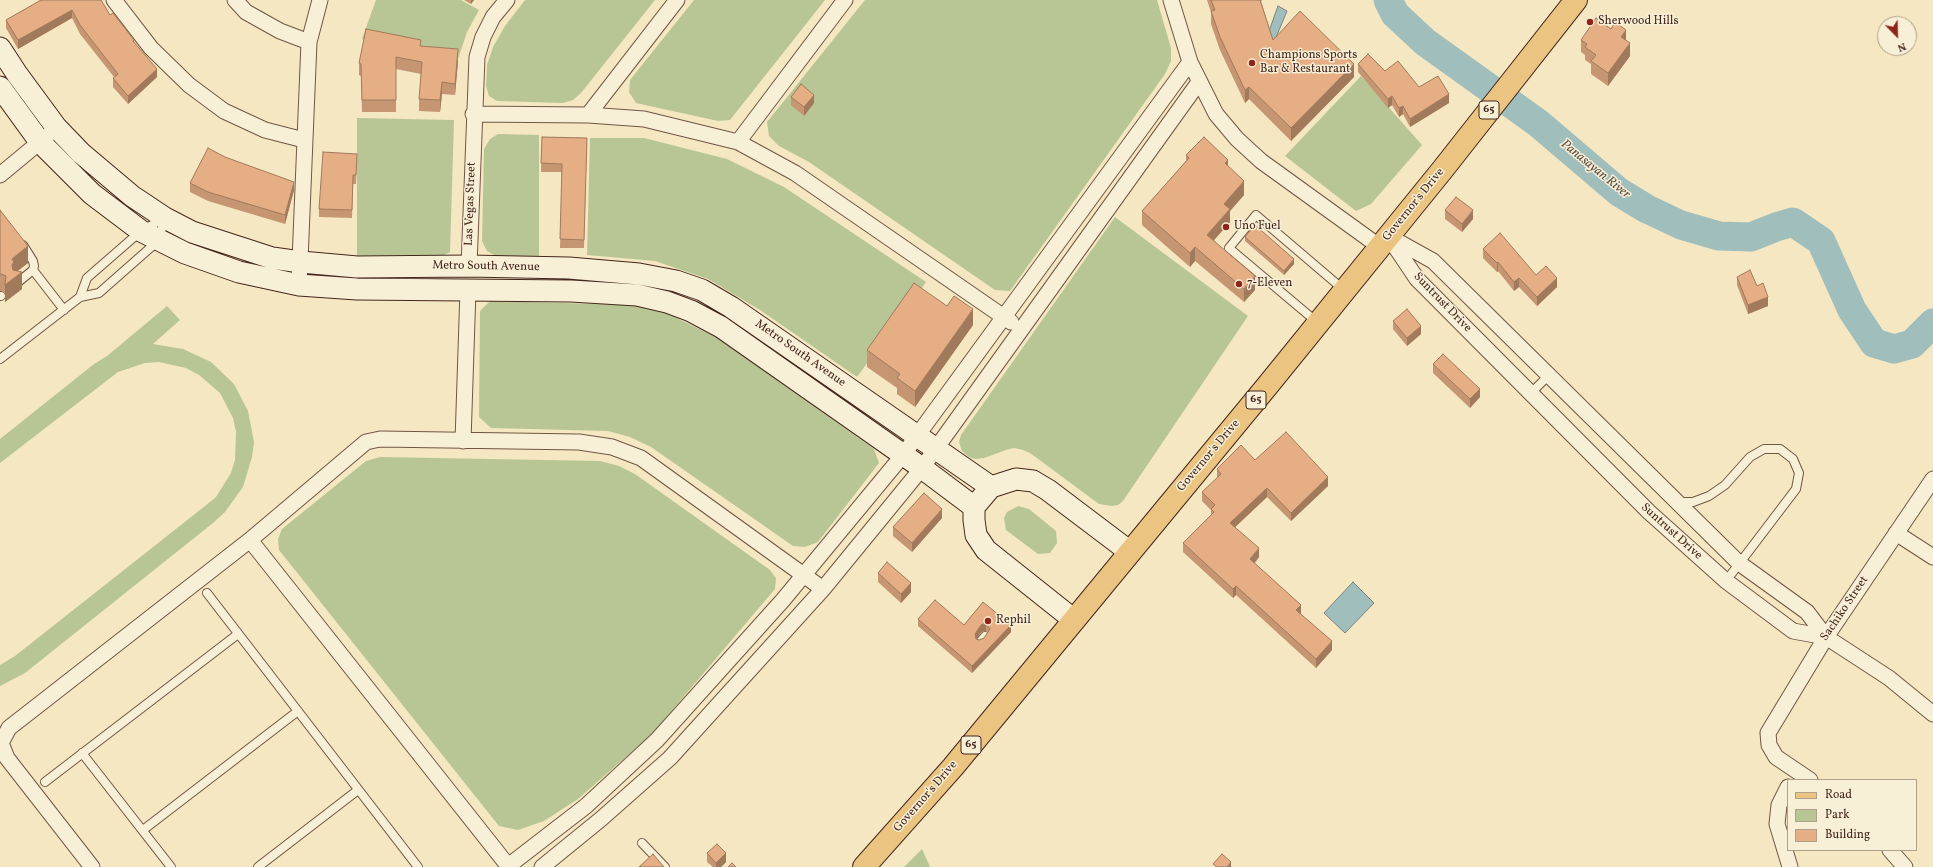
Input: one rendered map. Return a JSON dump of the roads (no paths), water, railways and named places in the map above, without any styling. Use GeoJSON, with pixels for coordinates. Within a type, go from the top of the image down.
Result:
{"type":"FeatureCollection","features":[{"type":"Feature","properties":{"kind":"main road","name":"Governor's Drive"},"geometry":{"type":"LineString","coordinates":[[864,867],[953,767],[1130,552],[1443,169],[1534,51],[1576,0]]}},
{"type":"Feature","properties":{"kind":"street"},"geometry":{"type":"LineString","coordinates":[[114,0],[151,48],[189,85],[224,111],[265,130],[304,140]]}},
{"type":"Feature","properties":{"kind":"street"},"geometry":{"type":"LineString","coordinates":[[235,0],[246,12],[260,20],[280,31],[309,42]]}},
{"type":"Feature","properties":{"kind":"street"},"geometry":{"type":"LineString","coordinates":[[299,285],[309,42],[320,0]]}},
{"type":"Feature","properties":{"kind":"street","name":"Las Vegas Street"},"geometry":{"type":"LineString","coordinates":[[463,441],[473,114],[477,57],[482,37],[493,17],[507,0]]}},
{"type":"Feature","properties":{"kind":"street"},"geometry":{"type":"LineString","coordinates":[[588,115],[677,0]]}},
{"type":"Feature","properties":{"kind":"street"},"geometry":{"type":"LineString","coordinates":[[738,142],[845,0]]}},
{"type":"Feature","properties":{"kind":"street"},"geometry":{"type":"LineString","coordinates":[[1171,0],[1190,62],[1199,82],[1216,114],[1237,139],[1262,161],[1384,242]]}},
{"type":"Feature","properties":{"kind":"street","name":"Metro South Avenue"},"geometry":{"type":"LineString","coordinates":[[0,48],[56,127],[81,153],[108,178],[132,196],[165,218],[192,232],[272,258],[301,262],[357,267],[469,266],[569,268],[639,274],[676,281],[702,290],[731,307],[917,434],[991,487]]}},
{"type":"Feature","properties":{"kind":"street"},"geometry":{"type":"LineString","coordinates":[[250,540],[508,867],[586,806],[657,740],[804,575],[903,455],[1190,62]]}},
{"type":"Feature","properties":{"kind":"street"},"geometry":{"type":"LineString","coordinates":[[542,867],[601,819],[670,758],[823,589],[922,468],[1199,82]]}},
{"type":"Feature","properties":{"kind":"street","name":"Metro South Avenue"},"geometry":{"type":"LineString","coordinates":[[0,88],[40,142],[92,194],[150,236],[208,262],[268,279],[299,285],[357,289],[571,291],[637,295],[667,302],[691,311],[721,327],[922,468],[974,507]]}},
{"type":"Feature","properties":{"kind":"street"},"geometry":{"type":"LineString","coordinates":[[473,114],[588,115],[644,120],[738,142],[796,173],[1021,330]]}},
{"type":"Feature","properties":{"kind":"street"},"geometry":{"type":"LineString","coordinates":[[0,175],[56,127]]}},
{"type":"Feature","properties":{"kind":"street","name":"Suntrust Drive"},"geometry":{"type":"LineString","coordinates":[[1384,242],[1433,261],[1740,563],[1807,612],[1826,637],[1889,678],[1933,714]]}},
{"type":"Feature","properties":{"kind":"street","name":"Suntrust Drive"},"geometry":{"type":"LineString","coordinates":[[1384,242],[1418,279],[1649,512],[1726,581],[1793,631],[1826,637]]}},
{"type":"Feature","properties":{"kind":"street"},"geometry":{"type":"LineString","coordinates":[[92,867],[7,758],[2,743],[9,728],[250,540],[366,442],[380,439],[579,442],[612,447],[641,458],[823,589]]}},
{"type":"Feature","properties":{"kind":"street"},"geometry":{"type":"LineString","coordinates":[[1074,620],[986,550],[976,535],[974,507],[991,487],[1016,479],[1033,481],[1048,490],[1130,552]]}},
{"type":"Feature","properties":{"kind":"street","name":"Sachiko Street"},"geometry":{"type":"LineString","coordinates":[[1794,776],[1776,757],[1769,745],[1768,734],[1826,637],[1933,479]]}},
{"type":"Feature","properties":{"kind":"street"},"geometry":{"type":"LineString","coordinates":[[1896,533],[1933,557]]}},
{"type":"Feature","properties":{"kind":"street"},"geometry":{"type":"LineString","coordinates":[[1794,776],[1806,779]]}},
{"type":"Feature","properties":{"kind":"street"},"geometry":{"type":"LineString","coordinates":[[1787,789],[1779,805],[1777,824],[1790,867]]}},
{"type":"Feature","properties":{"kind":"street"},"geometry":{"type":"LineString","coordinates":[[1891,851],[1905,867]]}},
{"type":"Feature","properties":{"kind":"lane"},"geometry":{"type":"LineString","coordinates":[[1318,323],[1229,248],[1256,215],[1344,290]]}},
{"type":"Feature","properties":{"kind":"lane"},"geometry":{"type":"LineString","coordinates":[[0,348],[3,357],[80,297],[99,293],[165,218]]}},
{"type":"Feature","properties":{"kind":"lane"},"geometry":{"type":"LineString","coordinates":[[80,297],[87,278],[150,236],[165,218]]}},
{"type":"Feature","properties":{"kind":"lane"},"geometry":{"type":"LineString","coordinates":[[16,235],[33,261],[33,270],[64,310]]}},
{"type":"Feature","properties":{"kind":"lane"},"geometry":{"type":"LineString","coordinates":[[17,283],[33,270]]}},
{"type":"Feature","properties":{"kind":"lane"},"geometry":{"type":"LineString","coordinates":[[1531,393],[1549,375]]}},
{"type":"Feature","properties":{"kind":"lane"},"geometry":{"type":"LineString","coordinates":[[1677,502],[1693,502],[1709,496],[1725,485],[1750,457],[1756,452],[1764,449],[1780,450],[1793,459],[1799,473],[1796,489],[1726,581]]}},
{"type":"Feature","properties":{"kind":"lane"},"geometry":{"type":"LineString","coordinates":[[206,593],[416,866]]}},
{"type":"Feature","properties":{"kind":"lane"},"geometry":{"type":"LineString","coordinates":[[45,782],[238,634]]}},
{"type":"Feature","properties":{"kind":"lane"},"geometry":{"type":"LineString","coordinates":[[143,830],[298,711]]}},
{"type":"Feature","properties":{"kind":"lane"},"geometry":{"type":"LineString","coordinates":[[82,753],[171,867]]}},
{"type":"Feature","properties":{"kind":"lane"},"geometry":{"type":"LineString","coordinates":[[258,867],[358,790]]}},
{"type":"Feature","properties":{"kind":"lane"},"geometry":{"type":"LineString","coordinates":[[642,843],[665,867]]}},
{"type":"Feature","properties":{"kind":"water"},"geometry":{"type":"Polygon","coordinates":[[[1278,6],[1287,11],[1268,57],[1264,45],[1278,6]]]}},
{"type":"Feature","properties":{"kind":"water"},"geometry":{"type":"Polygon","coordinates":[[[1353,582],[1374,603],[1345,633],[1324,613],[1353,582]]]}},
{"type":"Feature","properties":{"kind":"waterway","name":"Panasayan River"},"geometry":{"type":"LineString","coordinates":[[1388,0],[1395,14],[1425,42],[1538,123],[1619,192],[1647,209],[1681,225],[1719,236],[1751,237],[1793,222],[1821,241],[1852,310],[1874,343],[1894,349],[1912,344],[1933,323]]}},
{"type":"Feature","properties":{"kind":"place","name":"Sherwood Hills"},"geometry":{"type":"Point","coordinates":[1590,22]}},
{"type":"Feature","properties":{"kind":"place","name":"Champions Sports Bar & Restaurant"},"geometry":{"type":"Point","coordinates":[1252,63]}},
{"type":"Feature","properties":{"kind":"place","name":"Uno Fuel"},"geometry":{"type":"Point","coordinates":[1226,227]}},
{"type":"Feature","properties":{"kind":"place","name":"7-Eleven"},"geometry":{"type":"Point","coordinates":[1239,284]}},
{"type":"Feature","properties":{"kind":"place","name":"Rephil"},"geometry":{"type":"Point","coordinates":[988,621]}}]}
